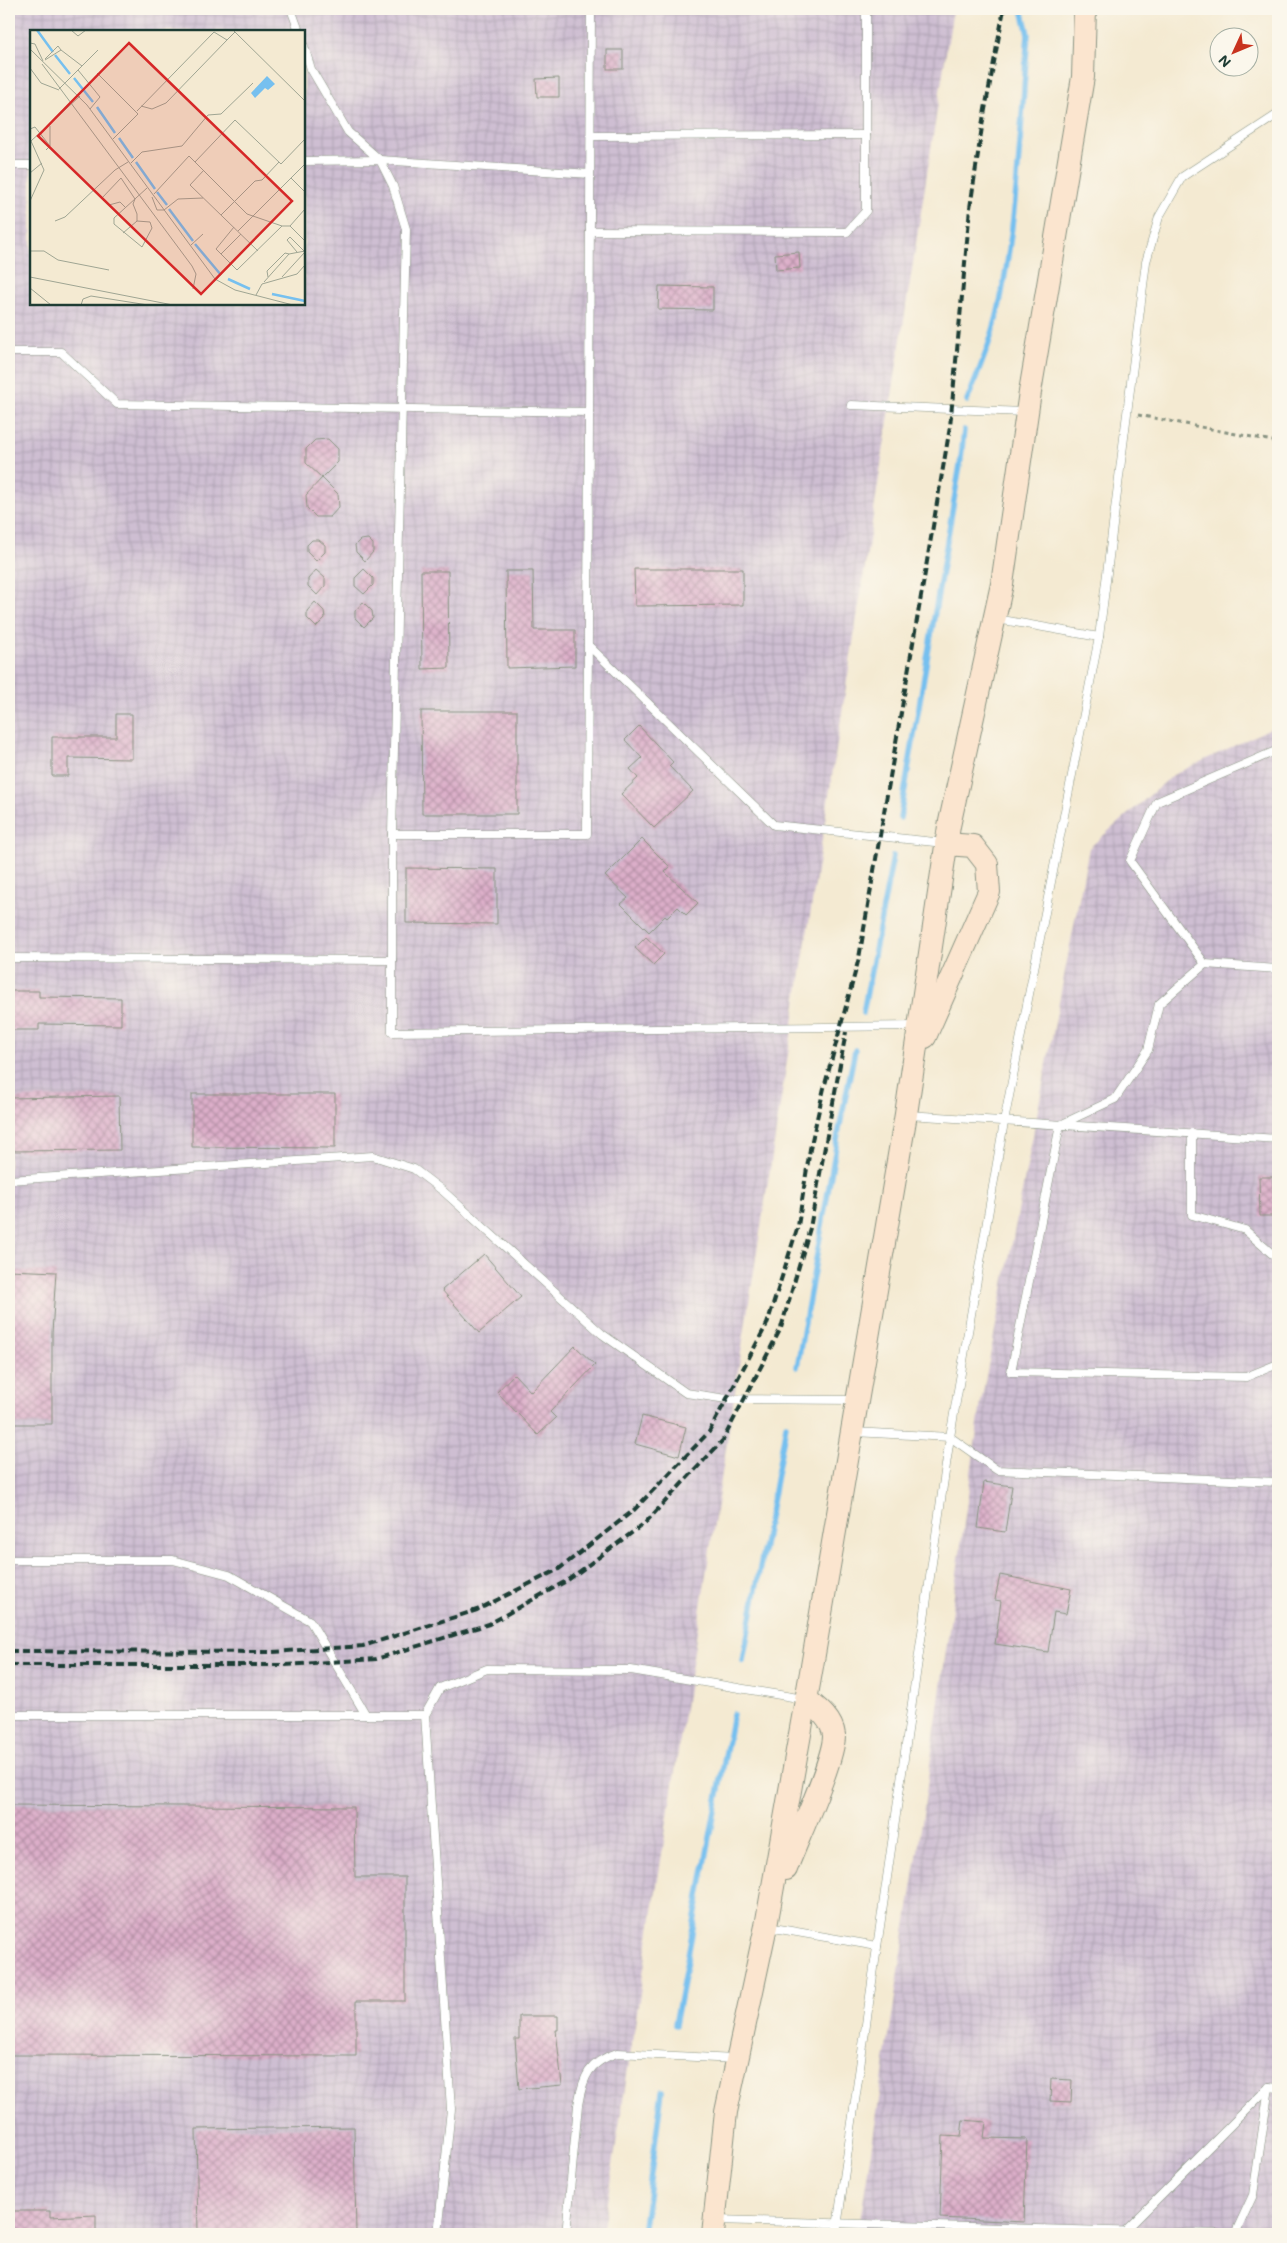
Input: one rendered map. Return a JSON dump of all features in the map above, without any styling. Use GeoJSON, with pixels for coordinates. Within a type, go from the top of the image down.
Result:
{"type":"FeatureCollection","features":[{"type":"Feature","properties":{"kind":"main road"},"geometry":{"type":"LineString","coordinates":[[713,2227],[726,2112],[767,1920],[806,1699],[906,1114],[946,844],[1002,584],[1027,412],[1083,77],[1085,9]]}},
{"type":"Feature","properties":{"kind":"main road"},"geometry":{"type":"LineString","coordinates":[[914,1061],[989,892],[987,864],[973,846],[946,844]]}},
{"type":"Feature","properties":{"kind":"main road"},"geometry":{"type":"LineString","coordinates":[[767,1920],[828,1762],[834,1734],[824,1714],[806,1699]]}},
{"type":"Feature","properties":{"kind":"lane"},"geometry":{"type":"LineString","coordinates":[[291,9],[299,30]]}},
{"type":"Feature","properties":{"kind":"lane"},"geometry":{"type":"LineString","coordinates":[[392,834],[587,834],[591,9]]}},
{"type":"Feature","properties":{"kind":"lane"},"geometry":{"type":"LineString","coordinates":[[590,231],[846,232],[866,211],[866,9]]}},
{"type":"Feature","properties":{"kind":"lane"},"geometry":{"type":"LineString","coordinates":[[305,49],[311,69],[348,132],[380,160],[393,186],[406,229],[392,834],[392,1032],[919,1026]]}},
{"type":"Feature","properties":{"kind":"lane"},"geometry":{"type":"LineString","coordinates":[[836,2234],[950,1437],[1004,1122],[1099,637],[1146,262],[1159,217],[1182,177],[1278,114]]}},
{"type":"Feature","properties":{"kind":"lane"},"geometry":{"type":"LineString","coordinates":[[590,136],[866,135]]}},
{"type":"Feature","properties":{"kind":"lane"},"geometry":{"type":"LineString","coordinates":[[305,161],[380,160],[590,174]]}},
{"type":"Feature","properties":{"kind":"lane"},"geometry":{"type":"LineString","coordinates":[[9,165],[30,165]]}},
{"type":"Feature","properties":{"kind":"lane"},"geometry":{"type":"LineString","coordinates":[[9,352],[61,352],[117,404],[589,412]]}},
{"type":"Feature","properties":{"kind":"lane"},"geometry":{"type":"LineString","coordinates":[[852,405],[1027,412]]}},
{"type":"Feature","properties":{"kind":"lane"},"geometry":{"type":"LineString","coordinates":[[995,619],[1099,637]]}},
{"type":"Feature","properties":{"kind":"lane"},"geometry":{"type":"LineString","coordinates":[[588,646],[774,825],[946,844]]}},
{"type":"Feature","properties":{"kind":"lane"},"geometry":{"type":"LineString","coordinates":[[1205,964],[1130,861],[1157,802],[1278,750]]}},
{"type":"Feature","properties":{"kind":"lane"},"geometry":{"type":"LineString","coordinates":[[9,958],[392,960]]}},
{"type":"Feature","properties":{"kind":"lane"},"geometry":{"type":"LineString","coordinates":[[1060,1125],[1115,1099],[1148,1050],[1159,1004],[1205,964],[1278,970]]}},
{"type":"Feature","properties":{"kind":"lane"},"geometry":{"type":"LineString","coordinates":[[906,1114],[1278,1139]]}},
{"type":"Feature","properties":{"kind":"lane"},"geometry":{"type":"LineString","coordinates":[[1060,1125],[1011,1372],[1246,1377],[1278,1364]]}},
{"type":"Feature","properties":{"kind":"lane"},"geometry":{"type":"LineString","coordinates":[[1192,1133],[1192,1215],[1245,1230],[1278,1259]]}},
{"type":"Feature","properties":{"kind":"lane"},"geometry":{"type":"LineString","coordinates":[[9,1180],[373,1156],[414,1169],[443,1191],[602,1334],[686,1393],[727,1400],[856,1400]]}},
{"type":"Feature","properties":{"kind":"lane"},"geometry":{"type":"LineString","coordinates":[[851,1432],[950,1437],[997,1470],[1278,1482]]}},
{"type":"Feature","properties":{"kind":"lane"},"geometry":{"type":"LineString","coordinates":[[9,1560],[173,1560],[229,1575],[310,1621],[366,1715]]}},
{"type":"Feature","properties":{"kind":"lane"},"geometry":{"type":"LineString","coordinates":[[438,2234],[451,2109],[424,1715],[440,1688],[487,1669],[631,1670],[806,1699]]}},
{"type":"Feature","properties":{"kind":"lane"},"geometry":{"type":"LineString","coordinates":[[9,1715],[424,1715]]}},
{"type":"Feature","properties":{"kind":"lane"},"geometry":{"type":"LineString","coordinates":[[767,1920],[877,1946]]}},
{"type":"Feature","properties":{"kind":"lane"},"geometry":{"type":"LineString","coordinates":[[566,2234],[578,2104],[581,2089],[593,2065],[600,2058],[617,2053],[737,2059]]}},
{"type":"Feature","properties":{"kind":"lane"},"geometry":{"type":"LineString","coordinates":[[1126,2230],[1269,2087]]}},
{"type":"Feature","properties":{"kind":"lane"},"geometry":{"type":"LineString","coordinates":[[1269,2087],[1278,2088]]}},
{"type":"Feature","properties":{"kind":"lane"},"geometry":{"type":"LineString","coordinates":[[1235,2234],[1253,2195],[1269,2087]]}},
{"type":"Feature","properties":{"kind":"lane"},"geometry":{"type":"LineString","coordinates":[[713,2227],[838,2222],[1218,2234]]}},
{"type":"Feature","properties":{"kind":"path"},"geometry":{"type":"LineString","coordinates":[[1128,413],[1278,442]]}},
{"type":"Feature","properties":{"kind":"shaded area"},"geometry":{"type":"Polygon","coordinates":[[[9,9],[953,9],[602,2234],[9,2234],[9,9]]]}},
{"type":"Feature","properties":{"kind":"shaded area"},"geometry":{"type":"Polygon","coordinates":[[[1273,727],[1278,727],[1278,2234],[858,2234],[918,1850],[981,1402],[1089,848],[1173,775],[1273,727]]]}},
{"type":"Feature","properties":{"kind":"building"},"geometry":{"type":"Polygon","coordinates":[[[607,50],[623,50],[623,69],[607,69],[607,50]]]}},
{"type":"Feature","properties":{"kind":"building"},"geometry":{"type":"Polygon","coordinates":[[[559,78],[559,97],[537,97],[536,79],[559,78]]]}},
{"type":"Feature","properties":{"kind":"building"},"geometry":{"type":"Polygon","coordinates":[[[799,252],[800,268],[776,270],[775,254],[799,252]]]}},
{"type":"Feature","properties":{"kind":"building"},"geometry":{"type":"Polygon","coordinates":[[[659,286],[713,287],[713,310],[658,309],[659,286]]]}},
{"type":"Feature","properties":{"kind":"building"},"geometry":{"type":"Polygon","coordinates":[[[328,439],[338,449],[338,462],[322,478],[306,463],[306,449],[315,440],[328,439]]]}},
{"type":"Feature","properties":{"kind":"building"},"geometry":{"type":"Polygon","coordinates":[[[322,478],[338,494],[339,507],[330,517],[316,517],[307,508],[306,495],[322,478]]]}},
{"type":"Feature","properties":{"kind":"building"},"geometry":{"type":"Polygon","coordinates":[[[368,539],[373,544],[373,552],[365,561],[356,552],[355,545],[360,540],[368,539]]]}},
{"type":"Feature","properties":{"kind":"building"},"geometry":{"type":"Polygon","coordinates":[[[312,540],[319,540],[325,545],[325,552],[316,561],[307,552],[307,545],[312,540]]]}},
{"type":"Feature","properties":{"kind":"building"},"geometry":{"type":"Polygon","coordinates":[[[364,569],[373,578],[373,585],[364,594],[355,586],[355,578],[364,569]]]}},
{"type":"Feature","properties":{"kind":"building"},"geometry":{"type":"Polygon","coordinates":[[[634,569],[743,569],[743,605],[635,606],[634,569]]]}},
{"type":"Feature","properties":{"kind":"building"},"geometry":{"type":"Polygon","coordinates":[[[316,570],[325,578],[325,586],[317,595],[308,586],[308,579],[316,570]]]}},
{"type":"Feature","properties":{"kind":"building"},"geometry":{"type":"Polygon","coordinates":[[[421,571],[448,571],[449,668],[422,669],[421,571]]]}},
{"type":"Feature","properties":{"kind":"building"},"geometry":{"type":"Polygon","coordinates":[[[506,571],[533,571],[534,630],[575,630],[575,666],[507,668],[506,571]]]}},
{"type":"Feature","properties":{"kind":"building"},"geometry":{"type":"Polygon","coordinates":[[[315,602],[324,611],[325,618],[316,627],[307,618],[307,611],[315,602]]]}},
{"type":"Feature","properties":{"kind":"building"},"geometry":{"type":"Polygon","coordinates":[[[363,602],[372,611],[373,618],[364,627],[355,618],[355,611],[363,602]]]}},
{"type":"Feature","properties":{"kind":"building"},"geometry":{"type":"Polygon","coordinates":[[[421,711],[517,711],[517,814],[422,814],[421,711]]]}},
{"type":"Feature","properties":{"kind":"building"},"geometry":{"type":"Polygon","coordinates":[[[116,714],[132,714],[132,759],[68,758],[68,776],[52,776],[52,737],[116,737],[116,714]]]}},
{"type":"Feature","properties":{"kind":"building"},"geometry":{"type":"Polygon","coordinates":[[[639,726],[673,762],[669,766],[693,791],[654,828],[621,794],[638,778],[630,769],[642,758],[625,740],[639,726]]]}},
{"type":"Feature","properties":{"kind":"building"},"geometry":{"type":"Polygon","coordinates":[[[642,839],[670,867],[665,872],[698,903],[686,915],[678,907],[667,918],[665,916],[649,932],[621,904],[628,898],[605,876],[642,839]]]}},
{"type":"Feature","properties":{"kind":"building"},"geometry":{"type":"Polygon","coordinates":[[[406,868],[497,869],[497,924],[406,923],[406,868]]]}},
{"type":"Feature","properties":{"kind":"building"},"geometry":{"type":"Polygon","coordinates":[[[646,937],[664,954],[653,965],[635,948],[646,937]]]}},
{"type":"Feature","properties":{"kind":"building"},"geometry":{"type":"Polygon","coordinates":[[[9,991],[39,991],[39,997],[121,998],[121,1025],[39,1024],[39,1030],[9,1030],[9,991]]]}},
{"type":"Feature","properties":{"kind":"building"},"geometry":{"type":"Polygon","coordinates":[[[192,1094],[335,1094],[335,1148],[192,1147],[192,1094]]]}},
{"type":"Feature","properties":{"kind":"building"},"geometry":{"type":"Polygon","coordinates":[[[119,1096],[120,1150],[9,1151],[9,1098],[119,1096]]]}},
{"type":"Feature","properties":{"kind":"building"},"geometry":{"type":"Polygon","coordinates":[[[1259,1177],[1273,1177],[1274,1216],[1260,1216],[1259,1177]]]}},
{"type":"Feature","properties":{"kind":"building"},"geometry":{"type":"Polygon","coordinates":[[[484,1254],[521,1297],[479,1333],[442,1290],[484,1254]]]}},
{"type":"Feature","properties":{"kind":"building"},"geometry":{"type":"Polygon","coordinates":[[[9,1270],[56,1272],[52,1333],[52,1424],[9,1424],[9,1270]]]}},
{"type":"Feature","properties":{"kind":"building"},"geometry":{"type":"Polygon","coordinates":[[[575,1346],[595,1365],[550,1412],[556,1418],[538,1435],[497,1392],[514,1374],[531,1392],[575,1346]]]}},
{"type":"Feature","properties":{"kind":"building"},"geometry":{"type":"Polygon","coordinates":[[[642,1416],[686,1427],[679,1456],[635,1444],[642,1416]]]}},
{"type":"Feature","properties":{"kind":"building"},"geometry":{"type":"Polygon","coordinates":[[[984,1482],[1012,1486],[1005,1532],[978,1528],[984,1482]]]}},
{"type":"Feature","properties":{"kind":"building"},"geometry":{"type":"Polygon","coordinates":[[[1000,1575],[1071,1589],[1066,1614],[1054,1612],[1048,1652],[995,1644],[1001,1601],[995,1600],[1000,1575]]]}},
{"type":"Feature","properties":{"kind":"building"},"geometry":{"type":"Polygon","coordinates":[[[9,1805],[354,1807],[355,1877],[405,1877],[405,2001],[356,2001],[356,2056],[9,2055],[9,1805]]]}},
{"type":"Feature","properties":{"kind":"building"},"geometry":{"type":"Polygon","coordinates":[[[519,2016],[558,2016],[558,2030],[556,2030],[562,2085],[519,2089],[515,2039],[519,2039],[519,2016]]]}},
{"type":"Feature","properties":{"kind":"building"},"geometry":{"type":"Polygon","coordinates":[[[1051,2079],[1072,2080],[1071,2102],[1050,2101],[1051,2079]]]}},
{"type":"Feature","properties":{"kind":"building"},"geometry":{"type":"Polygon","coordinates":[[[963,2120],[986,2122],[984,2138],[1027,2139],[1024,2222],[940,2218],[943,2136],[961,2137],[963,2120]]]}},
{"type":"Feature","properties":{"kind":"building"},"geometry":{"type":"Polygon","coordinates":[[[354,2127],[356,2234],[198,2233],[196,2129],[354,2127]]]}},
{"type":"Feature","properties":{"kind":"building"},"geometry":{"type":"Polygon","coordinates":[[[9,2211],[50,2211],[50,2217],[96,2215],[96,2234],[9,2234],[9,2211]]]}},
{"type":"Feature","properties":{"kind":"waterway"},"geometry":{"type":"LineString","coordinates":[[967,401],[988,348],[996,320],[1012,228],[1028,34],[1022,9]]}},
{"type":"Feature","properties":{"kind":"waterway"},"geometry":{"type":"LineString","coordinates":[[900,818],[961,459],[964,430]]}},
{"type":"Feature","properties":{"kind":"waterway"},"geometry":{"type":"LineString","coordinates":[[863,1013],[893,856]]}},
{"type":"Feature","properties":{"kind":"waterway"},"geometry":{"type":"LineString","coordinates":[[797,1367],[855,1050]]}},
{"type":"Feature","properties":{"kind":"waterway"},"geometry":{"type":"LineString","coordinates":[[743,1661],[786,1425]]}},
{"type":"Feature","properties":{"kind":"waterway"},"geometry":{"type":"LineString","coordinates":[[675,2025],[733,1714]]}},
{"type":"Feature","properties":{"kind":"waterway"},"geometry":{"type":"LineString","coordinates":[[643,2234],[662,2091]]}},
{"type":"Feature","properties":{"kind":"railway"},"geometry":{"type":"LineString","coordinates":[[9,1651],[272,1652],[363,1646],[477,1610],[559,1569],[634,1510],[709,1432],[767,1324],[798,1226],[810,1149],[824,1088],[859,958],[950,427],[970,208],[983,120],[1004,9]]}},
{"type":"Feature","properties":{"kind":"railway"},"geometry":{"type":"LineString","coordinates":[[9,1665],[284,1665],[376,1659],[489,1624],[568,1580],[645,1523],[723,1440],[781,1328],[810,1228],[846,1032]]}}]}
